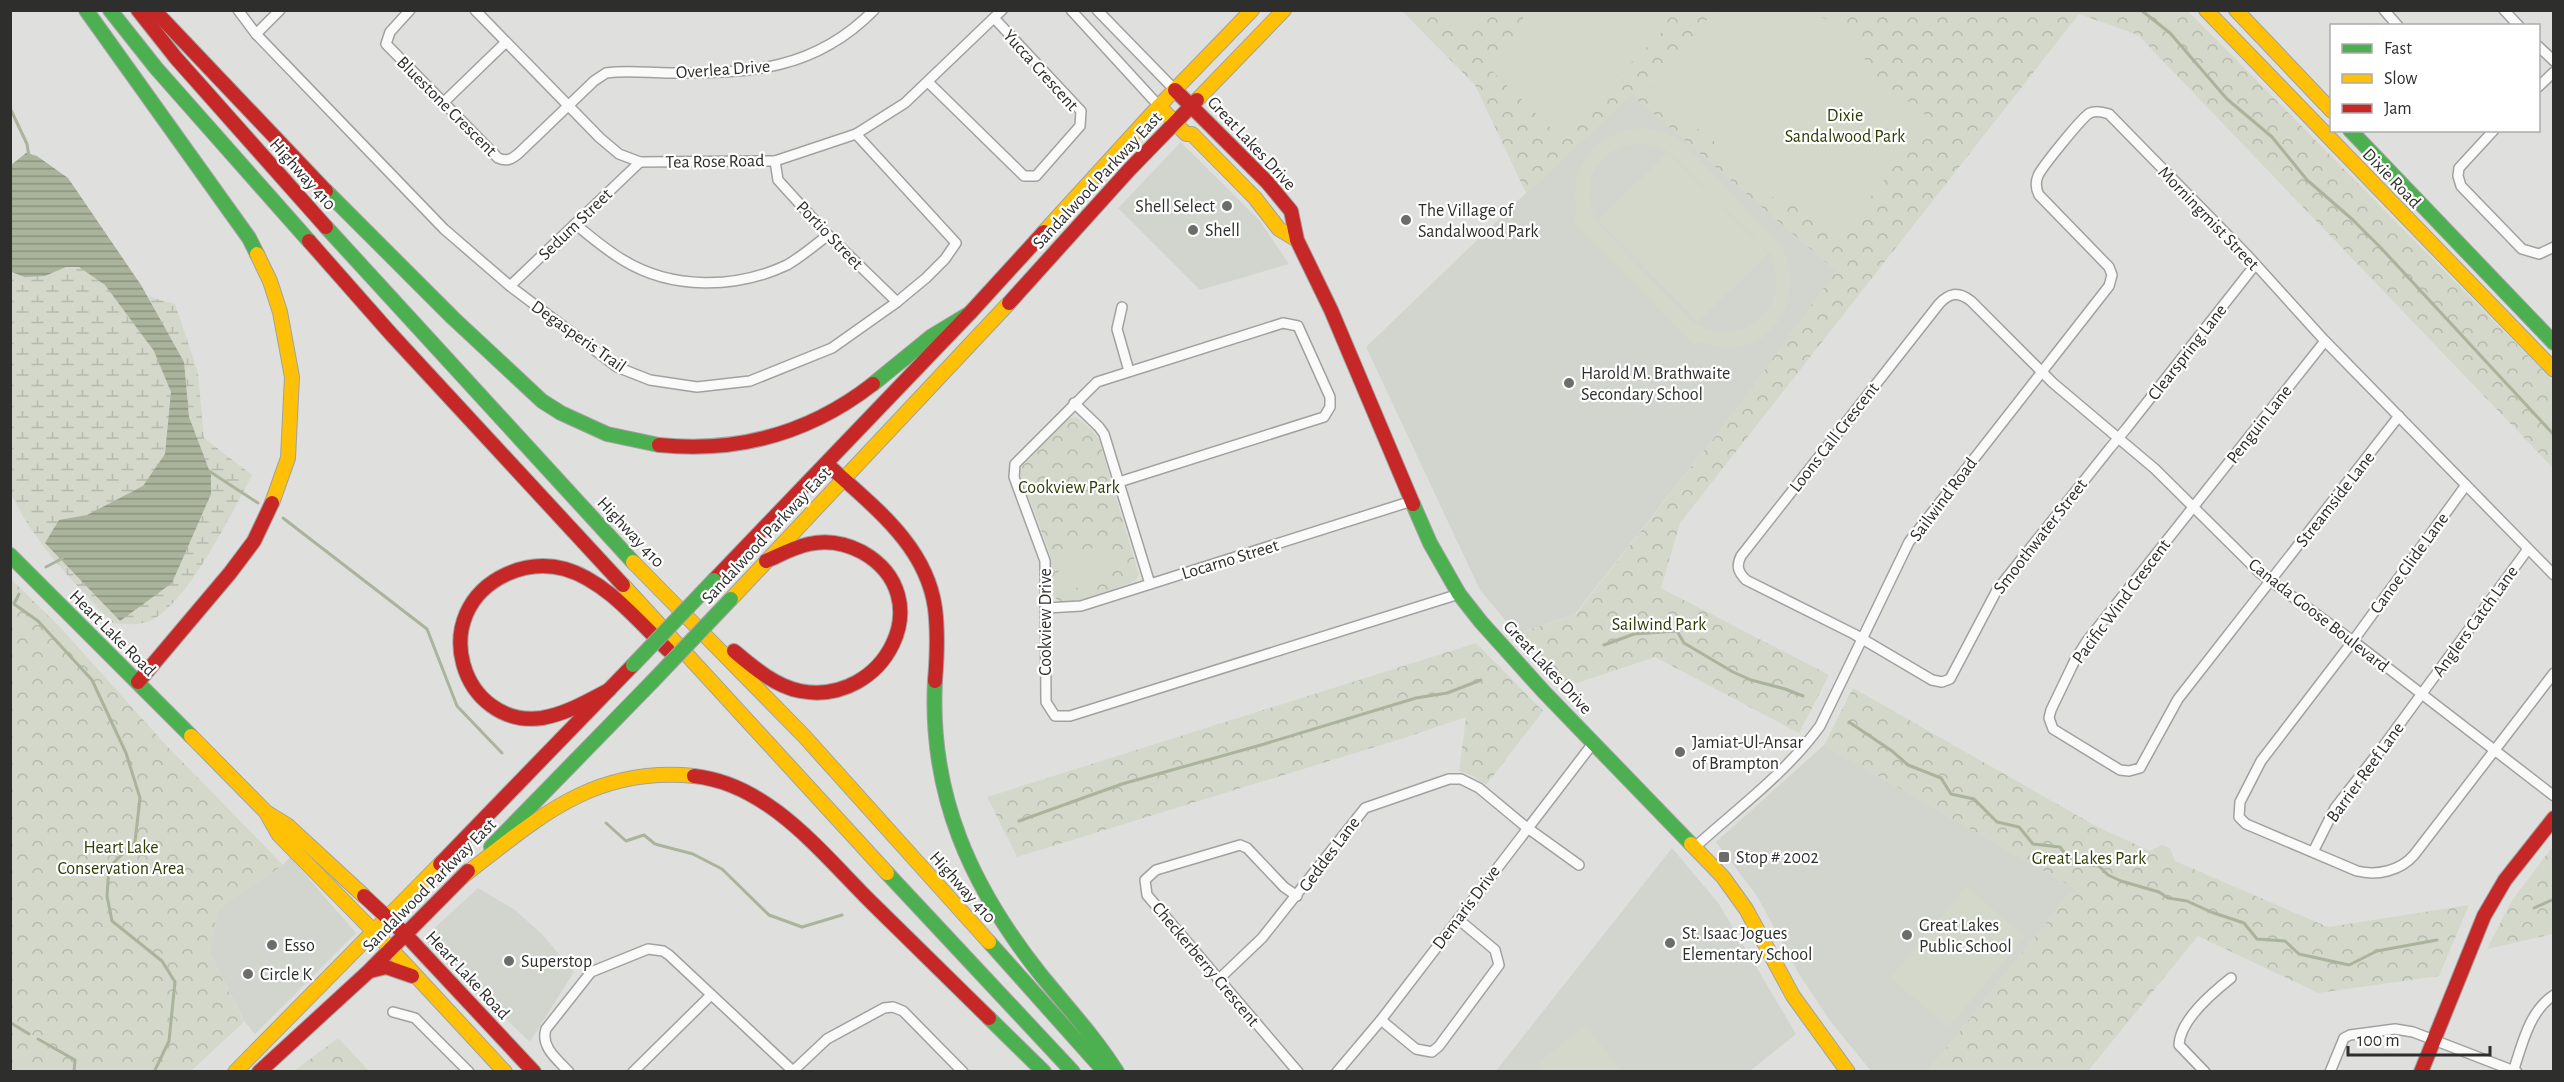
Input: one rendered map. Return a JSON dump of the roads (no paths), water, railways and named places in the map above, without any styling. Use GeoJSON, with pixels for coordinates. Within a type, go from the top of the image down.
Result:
{"type":"FeatureCollection","features":[{"type":"Feature","properties":{"kind":"main road"},"geometry":{"type":"LineString","coordinates":[[86,10],[249,238],[270,282],[280,312],[292,377],[288,458],[275,497],[254,541],[138,682]]}},
{"type":"Feature","properties":{"kind":"main road"},"geometry":{"type":"LineString","coordinates":[[110,10],[156,68],[391,334],[1073,1071]]}},
{"type":"Feature","properties":{"kind":"main road","name":"Highway 410"},"geometry":{"type":"LineString","coordinates":[[138,10],[176,58],[399,309],[648,578],[804,736],[1105,1071]]}},
{"type":"Feature","properties":{"kind":"main road"},"geometry":{"type":"LineString","coordinates":[[154,10],[259,122],[443,310],[529,390],[560,412],[595,429],[651,444],[714,448],[760,440],[797,429],[838,409],[944,325],[970,314]]}},
{"type":"Feature","properties":{"kind":"main road","name":"Sandalwood Parkway East"},"geometry":{"type":"LineString","coordinates":[[236,1071],[387,919],[827,464],[970,314],[1158,106],[1252,10]]}},
{"type":"Feature","properties":{"kind":"main road","name":"Sandalwood Parkway East"},"geometry":{"type":"LineString","coordinates":[[260,1071],[368,972],[651,683],[955,362],[1174,122],[1284,10]]}},
{"type":"Feature","properties":{"kind":"main road","name":"Dixie Road"},"geometry":{"type":"LineString","coordinates":[[2206,10],[2553,370]]}},
{"type":"Feature","properties":{"kind":"main road"},"geometry":{"type":"LineString","coordinates":[[2236,10],[2330,110]]}},
{"type":"Feature","properties":{"kind":"main road","name":"Great Lakes Drive"},"geometry":{"type":"LineString","coordinates":[[1175,90],[1267,182],[1291,211],[1297,240],[1331,310],[1434,553],[1459,594],[1523,668],[1695,847],[1736,894],[1793,996],[1825,1043],[1848,1071]]}},
{"type":"Feature","properties":{"kind":"main road","name":"Great Lakes Drive"},"geometry":{"type":"LineString","coordinates":[[1158,106],[1186,134],[1192,134],[1217,159],[1255,198],[1280,229],[1297,240]]}},
{"type":"Feature","properties":{"kind":"main road","name":"Dixie Road"},"geometry":{"type":"LineString","coordinates":[[2352,132],[2553,343]]}},
{"type":"Feature","properties":{"kind":"main road"},"geometry":{"type":"LineString","coordinates":[[827,464],[880,514],[910,547],[924,570],[934,599],[938,627],[934,716],[937,759],[947,801],[966,855],[1000,917],[1039,973],[1106,1053],[1117,1071]]}},
{"type":"Feature","properties":{"kind":"main road"},"geometry":{"type":"LineString","coordinates":[[648,578],[669,588],[753,667],[789,688],[816,694],[842,691],[864,681],[883,663],[896,641],[900,615],[890,579],[875,560],[840,542],[826,542],[799,546],[766,561]]}},
{"type":"Feature","properties":{"kind":"main road","name":"Heart Lake Road"},"geometry":{"type":"LineString","coordinates":[[10,555],[266,812],[287,825],[405,934],[534,1071]]}},
{"type":"Feature","properties":{"kind":"main road"},"geometry":{"type":"LineString","coordinates":[[609,690],[573,709],[541,718],[511,714],[492,705],[473,686],[461,659],[460,630],[471,602],[490,582],[520,568],[535,566],[565,570],[585,578],[608,594],[683,663],[703,672]]}},
{"type":"Feature","properties":{"kind":"main road"},"geometry":{"type":"LineString","coordinates":[[462,877],[556,807],[599,785],[644,777],[686,775],[723,782],[750,794],[794,826],[1044,1071]]}},
{"type":"Feature","properties":{"kind":"main road","name":"Heart Lake Road"},"geometry":{"type":"LineString","coordinates":[[266,812],[279,836],[391,949],[505,1071]]}},
{"type":"Feature","properties":{"kind":"main road"},"geometry":{"type":"LineString","coordinates":[[2421,1071],[2474,936],[2490,904],[2505,880],[2553,818]]}},
{"type":"Feature","properties":{"kind":"main road"},"geometry":{"type":"LineString","coordinates":[[368,972],[386,967],[414,976]]}},
{"type":"Feature","properties":{"kind":"main road"},"geometry":{"type":"LineString","coordinates":[[295,1011],[297,1038]]}},
{"type":"Feature","properties":{"kind":"street","name":"Degasperis Trail"},"geometry":{"type":"LineString","coordinates":[[238,10],[256,34],[444,229],[510,286],[618,367],[650,380],[697,387],[750,381],[832,348],[897,302],[945,259],[956,243],[856,134]]}},
{"type":"Feature","properties":{"kind":"street"},"geometry":{"type":"LineString","coordinates":[[256,34],[280,10]]}},
{"type":"Feature","properties":{"kind":"street","name":"Bluestone Crescent"},"geometry":{"type":"LineString","coordinates":[[410,10],[390,32],[386,44],[498,158],[504,161],[511,159],[568,106]]}},
{"type":"Feature","properties":{"kind":"street","name":"Tea Rose Road"},"geometry":{"type":"LineString","coordinates":[[475,10],[568,106],[620,154],[640,162],[775,161],[856,134],[885,118],[928,82],[1002,10]]}},
{"type":"Feature","properties":{"kind":"street","name":"Overlea Drive"},"geometry":{"type":"LineString","coordinates":[[568,106],[606,73],[753,71],[778,66],[826,46],[846,34],[874,10]]}},
{"type":"Feature","properties":{"kind":"street"},"geometry":{"type":"LineString","coordinates":[[1071,10],[1158,106]]}},
{"type":"Feature","properties":{"kind":"street"},"geometry":{"type":"LineString","coordinates":[[1097,10],[1175,90]]}},
{"type":"Feature","properties":{"kind":"street"},"geometry":{"type":"LineString","coordinates":[[2384,10],[2396,24]]}},
{"type":"Feature","properties":{"kind":"street"},"geometry":{"type":"LineString","coordinates":[[2504,10],[2516,24]]}},
{"type":"Feature","properties":{"kind":"street","name":"Yucca Crescent"},"geometry":{"type":"LineString","coordinates":[[928,82],[1024,176],[1036,176],[1080,126],[1082,115],[994,18]]}},
{"type":"Feature","properties":{"kind":"street"},"geometry":{"type":"LineString","coordinates":[[443,103],[506,42]]}},
{"type":"Feature","properties":{"kind":"street"},"geometry":{"type":"LineString","coordinates":[[2540,48],[2553,61]]}},
{"type":"Feature","properties":{"kind":"street"},"geometry":{"type":"LineString","coordinates":[[2540,85],[2553,72]]}},
{"type":"Feature","properties":{"kind":"street","name":"Morningmist Street"},"geometry":{"type":"LineString","coordinates":[[2042,372],[2112,280],[2109,267],[2037,190],[2039,173],[2083,119],[2092,112],[2102,111],[2109,114],[2325,341],[2553,575]]}},
{"type":"Feature","properties":{"kind":"street"},"geometry":{"type":"LineString","coordinates":[[2492,132],[2463,162],[2458,176],[2461,186],[2522,249],[2539,255],[2553,247]]}},
{"type":"Feature","properties":{"kind":"street","name":"Portio Street"},"geometry":{"type":"LineString","coordinates":[[775,161],[778,180],[828,235],[897,302]]}},
{"type":"Feature","properties":{"kind":"street","name":"Sedum Street"},"geometry":{"type":"LineString","coordinates":[[510,286],[640,162]]}},
{"type":"Feature","properties":{"kind":"street"},"geometry":{"type":"LineString","coordinates":[[575,224],[623,260],[650,273],[684,282],[724,283],[759,276],[789,264],[828,235]]}},
{"type":"Feature","properties":{"kind":"street","name":"Clearspring Lane"},"geometry":{"type":"LineString","coordinates":[[2119,437],[2255,265]]}},
{"type":"Feature","properties":{"kind":"street","name":"Loons Call Crescent"},"geometry":{"type":"LineString","coordinates":[[1862,638],[1746,580],[1738,569],[1741,556],[1946,297],[1962,294],[1971,301],[2042,372]]}},
{"type":"Feature","properties":{"kind":"street"},"geometry":{"type":"LineString","coordinates":[[1122,307],[1117,329],[1129,371]]}},
{"type":"Feature","properties":{"kind":"street","name":"Cookview Drive"},"geometry":{"type":"LineString","coordinates":[[1119,482],[1319,419],[1328,412],[1331,402],[1298,326],[1289,322],[1097,382],[1015,464],[1013,470],[1044,556],[1046,702],[1055,716],[1066,717],[1459,594]]}},
{"type":"Feature","properties":{"kind":"street","name":"Penguin Lane"},"geometry":{"type":"LineString","coordinates":[[2194,507],[2325,341]]}},
{"type":"Feature","properties":{"kind":"street","name":"Canada Goose Boulevard"},"geometry":{"type":"LineString","coordinates":[[2042,372],[2156,469],[2252,566],[2553,796]]}},
{"type":"Feature","properties":{"kind":"street","name":"Sailwind Road"},"geometry":{"type":"LineString","coordinates":[[1695,847],[1809,742],[1820,726],[1915,534],[2042,372]]}},
{"type":"Feature","properties":{"kind":"street"},"geometry":{"type":"LineString","coordinates":[[1074,403],[1099,427],[1104,435],[1150,584]]}},
{"type":"Feature","properties":{"kind":"street","name":"Streamside Lane"},"geometry":{"type":"LineString","coordinates":[[2271,581],[2399,416]]}},
{"type":"Feature","properties":{"kind":"street","name":"Smoothwater Street"},"geometry":{"type":"LineString","coordinates":[[1862,638],[1932,680],[1942,682],[1950,679],[1997,590],[2119,437]]}},
{"type":"Feature","properties":{"kind":"street","name":"Canoe Glide Lane"},"geometry":{"type":"LineString","coordinates":[[2313,852],[2246,824],[2239,817],[2238,808],[2255,771],[2268,750],[2353,641],[2466,485]]}},
{"type":"Feature","properties":{"kind":"street","name":"Locarno Street"},"geometry":{"type":"LineString","coordinates":[[1046,608],[1081,606],[1412,501]]}},
{"type":"Feature","properties":{"kind":"street","name":"Pacific Wind Crescent"},"geometry":{"type":"LineString","coordinates":[[2194,507],[2081,650],[2051,710],[2049,718],[2053,729],[2120,770],[2129,771],[2140,768],[2178,699],[2271,581]]}},
{"type":"Feature","properties":{"kind":"street","name":"Anglers Catch Lane"},"geometry":{"type":"LineString","coordinates":[[2422,694],[2528,549]]}},
{"type":"Feature","properties":{"kind":"street"},"geometry":{"type":"LineString","coordinates":[[2313,852],[2366,874],[2403,866],[2495,751],[2553,673]]}},
{"type":"Feature","properties":{"kind":"street","name":"Barrier Reef Lane"},"geometry":{"type":"LineString","coordinates":[[2313,852],[2335,808],[2422,694]]}},
{"type":"Feature","properties":{"kind":"street","name":"Demaris Drive"},"geometry":{"type":"LineString","coordinates":[[1337,1071],[1381,1020],[1526,827],[1594,742]]}},
{"type":"Feature","properties":{"kind":"street","name":"Geddes Lane"},"geometry":{"type":"LineString","coordinates":[[1218,980],[1262,938],[1365,807],[1449,779],[1471,783],[1579,865]]}},
{"type":"Feature","properties":{"kind":"street","name":"Checkerberry Crescent"},"geometry":{"type":"LineString","coordinates":[[1297,896],[1240,845],[1149,874],[1145,880],[1148,895],[1218,980],[1298,1071]]}},
{"type":"Feature","properties":{"kind":"street"},"geometry":{"type":"LineString","coordinates":[[1381,1020],[1421,1052],[1432,1052],[1439,1046],[1499,965],[1495,950],[1458,919]]}},
{"type":"Feature","properties":{"kind":"street"},"geometry":{"type":"LineString","coordinates":[[569,1071],[547,1047],[544,1035],[550,1023],[591,972],[642,951],[655,949],[669,955],[793,1071],[827,1039],[884,1008],[893,1007],[903,1011],[963,1071]]}},
{"type":"Feature","properties":{"kind":"street"},"geometry":{"type":"LineString","coordinates":[[2205,1071],[2179,1045],[2180,1034],[2188,1020],[2218,988],[2231,978]]}},
{"type":"Feature","properties":{"kind":"street"},"geometry":{"type":"LineString","coordinates":[[633,1071],[711,995]]}},
{"type":"Feature","properties":{"kind":"street"},"geometry":{"type":"LineString","coordinates":[[2330,1071],[2344,1038],[2350,1035],[2395,1029],[2434,1039],[2515,1071],[2536,1012],[2553,995]]}},
{"type":"Feature","properties":{"kind":"street"},"geometry":{"type":"LineString","coordinates":[[393,1012],[415,1018],[469,1071]]}},
{"type":"Feature","properties":{"kind":"waterway"},"geometry":{"type":"LineString","coordinates":[[2141,10],[2170,33],[2227,99],[2272,137],[2307,180],[2381,248],[2554,435]]}},
{"type":"Feature","properties":{"kind":"waterway"},"geometry":{"type":"LineString","coordinates":[[10,108],[27,144],[29,157]]}},
{"type":"Feature","properties":{"kind":"waterway"},"geometry":{"type":"LineString","coordinates":[[209,471],[258,503]]}},
{"type":"Feature","properties":{"kind":"waterway"},"geometry":{"type":"LineString","coordinates":[[283,518],[427,629],[457,706],[502,753]]}},
{"type":"Feature","properties":{"kind":"waterway"},"geometry":{"type":"LineString","coordinates":[[46,567],[63,558]]}},
{"type":"Feature","properties":{"kind":"waterway"},"geometry":{"type":"LineString","coordinates":[[19,594],[14,604],[38,621],[92,680],[126,753],[140,798],[135,842],[109,867],[107,896],[112,921],[162,961],[175,982],[169,1041],[154,1072]]}},
{"type":"Feature","properties":{"kind":"waterway"},"geometry":{"type":"LineString","coordinates":[[1604,645],[1634,634],[1677,631],[1684,643],[1733,672],[1803,696]]}},
{"type":"Feature","properties":{"kind":"waterway"},"geometry":{"type":"LineString","coordinates":[[1019,821],[1122,784],[1416,698],[1447,693],[1481,680]]}},
{"type":"Feature","properties":{"kind":"waterway"},"geometry":{"type":"LineString","coordinates":[[1849,722],[1892,751],[1908,765],[1941,778],[1951,794],[1974,799],[1997,822],[2019,827],[2033,844],[2060,847],[2072,863],[2099,866],[2108,875],[2121,881],[2159,892],[2168,898],[2187,901],[2244,923],[2257,939],[2285,941],[2299,954],[2349,965],[2377,951],[2437,940]]}},
{"type":"Feature","properties":{"kind":"waterway"},"geometry":{"type":"LineString","coordinates":[[606,823],[626,841],[644,835],[655,844],[693,854],[722,869],[769,915],[802,927],[842,915]]}},
{"type":"Feature","properties":{"kind":"waterway"},"geometry":{"type":"LineString","coordinates":[[2534,908],[2554,899]]}},
{"type":"Feature","properties":{"kind":"waterway"},"geometry":{"type":"LineString","coordinates":[[11,1023],[29,1034]]}},
{"type":"Feature","properties":{"kind":"waterway"},"geometry":{"type":"LineString","coordinates":[[38,1039],[75,1060],[74,1072]]}},
{"type":"Feature","properties":{"kind":"place","name":"Shell Select"},"geometry":{"type":"Point","coordinates":[1227,206]}},
{"type":"Feature","properties":{"kind":"place","name":"The Village of Sandalwood Park"},"geometry":{"type":"Point","coordinates":[1406,220]}},
{"type":"Feature","properties":{"kind":"place","name":"Shell"},"geometry":{"type":"Point","coordinates":[1193,230]}},
{"type":"Feature","properties":{"kind":"place","name":"Harold M. Brathwaite Secondary School"},"geometry":{"type":"Point","coordinates":[1569,383]}},
{"type":"Feature","properties":{"kind":"place","name":"Jamiat-Ul-Ansar of Brampton"},"geometry":{"type":"Point","coordinates":[1680,752]}},
{"type":"Feature","properties":{"kind":"place","name":"Stop # 2002"},"geometry":{"type":"Point","coordinates":[1724,857]}},
{"type":"Feature","properties":{"kind":"place","name":"Great Lakes Public School"},"geometry":{"type":"Point","coordinates":[1907,935]}},
{"type":"Feature","properties":{"kind":"place","name":"St. Isaac Jogues Elementary School"},"geometry":{"type":"Point","coordinates":[1670,943]}},
{"type":"Feature","properties":{"kind":"place","name":"Esso"},"geometry":{"type":"Point","coordinates":[272,945]}},
{"type":"Feature","properties":{"kind":"place","name":"Superstop"},"geometry":{"type":"Point","coordinates":[509,961]}},
{"type":"Feature","properties":{"kind":"place","name":"Circle K"},"geometry":{"type":"Point","coordinates":[248,974]}},
{"type":"Feature","properties":{"kind":"park label","name":"Dixie Sandalwood Park"},"geometry":{"type":"Point","coordinates":[1845,125]}},
{"type":"Feature","properties":{"kind":"park label","name":"Cookview Park"},"geometry":{"type":"Point","coordinates":[1069,487]}},
{"type":"Feature","properties":{"kind":"park label","name":"Sailwind Park"},"geometry":{"type":"Point","coordinates":[1659,624]}},
{"type":"Feature","properties":{"kind":"park label","name":"Heart Lake Conservation Area"},"geometry":{"type":"Point","coordinates":[121,857]}},
{"type":"Feature","properties":{"kind":"park label","name":"Great Lakes Park"},"geometry":{"type":"Point","coordinates":[2089,858]}}]}
